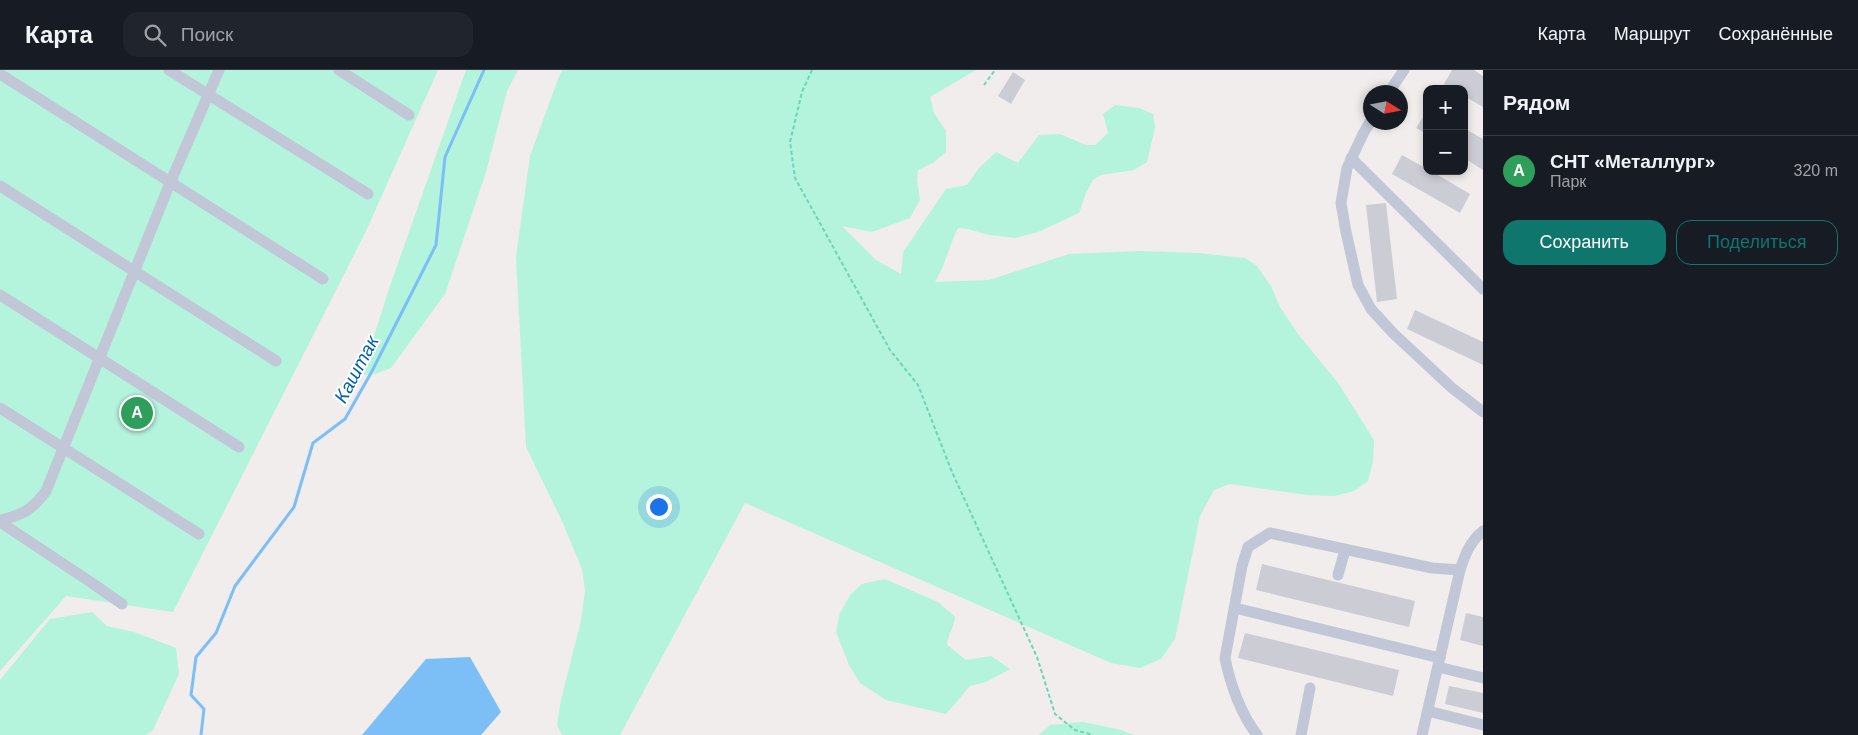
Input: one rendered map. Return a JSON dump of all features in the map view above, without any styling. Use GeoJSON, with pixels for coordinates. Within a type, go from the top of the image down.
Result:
{"type":"FeatureCollection","features":[{"type":"Feature","properties":{"kind":"lane"},"geometry":{"type":"LineString","coordinates":[[169,70],[368,194]]}},
{"type":"Feature","properties":{"kind":"lane"},"geometry":{"type":"LineString","coordinates":[[0,521],[29,510],[38,503],[46,491],[170,183],[219,70]]}},
{"type":"Feature","properties":{"kind":"lane"},"geometry":{"type":"LineString","coordinates":[[339,70],[410,115]]}},
{"type":"Feature","properties":{"kind":"lane"},"geometry":{"type":"LineString","coordinates":[[1394,85],[1404,70]]}},
{"type":"Feature","properties":{"kind":"lane"},"geometry":{"type":"LineString","coordinates":[[0,74],[323,279]]}},
{"type":"Feature","properties":{"kind":"lane"},"geometry":{"type":"LineString","coordinates":[[1366,130],[1346,168],[1341,203],[1358,285],[1371,309],[1393,334],[1452,388],[1483,412]]}},
{"type":"Feature","properties":{"kind":"lane"},"geometry":{"type":"LineString","coordinates":[[1351,158],[1483,289]]}},
{"type":"Feature","properties":{"kind":"lane"},"geometry":{"type":"LineString","coordinates":[[0,186],[276,361]]}},
{"type":"Feature","properties":{"kind":"lane"},"geometry":{"type":"LineString","coordinates":[[0,295],[239,447]]}},
{"type":"Feature","properties":{"kind":"lane"},"geometry":{"type":"LineString","coordinates":[[0,408],[63,450],[199,534]]}},
{"type":"Feature","properties":{"kind":"lane"},"geometry":{"type":"LineString","coordinates":[[0,521],[122,604]]}},
{"type":"Feature","properties":{"kind":"lane"},"geometry":{"type":"LineString","coordinates":[[1422,735],[1460,570],[1466,551],[1476,536],[1483,531]]}},
{"type":"Feature","properties":{"kind":"lane"},"geometry":{"type":"LineString","coordinates":[[1257,735],[1248,723],[1228,671],[1225,658],[1242,566],[1248,547],[1270,533],[1432,568],[1460,570]]}},
{"type":"Feature","properties":{"kind":"lane"},"geometry":{"type":"LineString","coordinates":[[1338,575],[1345,550]]}},
{"type":"Feature","properties":{"kind":"lane"},"geometry":{"type":"LineString","coordinates":[[1235,608],[1439,662],[1483,678]]}},
{"type":"Feature","properties":{"kind":"lane"},"geometry":{"type":"LineString","coordinates":[[1301,735],[1310,688]]}},
{"type":"Feature","properties":{"kind":"lane"},"geometry":{"type":"LineString","coordinates":[[1428,711],[1483,725]]}},
{"type":"Feature","properties":{"kind":"path"},"geometry":{"type":"LineString","coordinates":[[812,70],[802,92],[790,142],[795,178],[890,350],[918,385],[952,472],[1037,657],[1055,714],[1075,730],[1093,735]]}},
{"type":"Feature","properties":{"kind":"path"},"geometry":{"type":"LineString","coordinates":[[984,84],[995,70]]}},
{"type":"Feature","properties":{"kind":"green space"},"geometry":{"type":"Polygon","coordinates":[[[0,70],[438,70],[366,231],[173,612],[66,596],[0,671],[0,70]]]}},
{"type":"Feature","properties":{"kind":"green space"},"geometry":{"type":"Polygon","coordinates":[[[466,70],[518,70],[507,91],[486,172],[445,294],[391,368],[375,374],[364,375],[367,358],[389,289],[466,70]]]}},
{"type":"Feature","properties":{"kind":"green space"},"geometry":{"type":"Polygon","coordinates":[[[562,70],[976,70],[930,97],[934,113],[946,131],[946,152],[933,163],[918,170],[917,180],[920,200],[910,218],[872,232],[842,226],[876,260],[901,274],[903,252],[946,189],[967,185],[979,168],[996,152],[1018,163],[1039,135],[1060,134],[1086,145],[1095,145],[1108,133],[1103,114],[1115,105],[1139,108],[1153,114],[1155,127],[1147,162],[1134,170],[1101,175],[1093,180],[1079,213],[1038,232],[1015,238],[989,235],[958,228],[935,282],[989,280],[1069,254],[1141,251],[1198,253],[1245,258],[1257,266],[1271,286],[1280,307],[1298,334],[1338,383],[1374,440],[1373,462],[1368,481],[1354,491],[1335,496],[1307,495],[1230,484],[1214,490],[1200,516],[1175,639],[1161,659],[1140,668],[1111,663],[745,503],[620,735],[562,735],[557,725],[561,700],[581,621],[585,591],[582,569],[562,521],[526,447],[516,257],[530,156],[562,70]]]}},
{"type":"Feature","properties":{"kind":"green space"},"geometry":{"type":"Polygon","coordinates":[[[885,579],[938,602],[955,617],[947,645],[966,660],[991,656],[1010,669],[986,682],[970,686],[946,714],[886,700],[860,683],[849,665],[836,632],[840,613],[851,594],[862,584],[885,579]]]}},
{"type":"Feature","properties":{"kind":"green space"},"geometry":{"type":"Polygon","coordinates":[[[92,612],[107,626],[134,632],[176,648],[179,674],[153,730],[146,735],[0,735],[0,680],[50,619],[92,612]]]}},
{"type":"Feature","properties":{"kind":"green space"},"geometry":{"type":"Polygon","coordinates":[[[1083,722],[1121,730],[1133,735],[1039,735],[1050,725],[1083,722]]]}},
{"type":"Feature","properties":{"kind":"water"},"geometry":{"type":"Polygon","coordinates":[[[470,657],[501,712],[481,735],[362,735],[426,659],[470,657]]]}},
{"type":"Feature","properties":{"kind":"building"},"geometry":{"type":"Polygon","coordinates":[[[1452,70],[1474,70],[1483,76],[1483,107],[1468,98],[1468,85],[1444,84],[1452,70]]]}},
{"type":"Feature","properties":{"kind":"building"},"geometry":{"type":"Polygon","coordinates":[[[1013,72],[1025,80],[1011,104],[998,96],[1013,72]]]}},
{"type":"Feature","properties":{"kind":"building"},"geometry":{"type":"Polygon","coordinates":[[[1423,117],[1423,132],[1416,128],[1423,117]]]}},
{"type":"Feature","properties":{"kind":"building"},"geometry":{"type":"Polygon","coordinates":[[[1468,130],[1483,139],[1483,170],[1468,161],[1468,130]]]}},
{"type":"Feature","properties":{"kind":"building"},"geometry":{"type":"Polygon","coordinates":[[[1402,155],[1423,167],[1423,175],[1438,175],[1470,194],[1460,213],[1392,174],[1402,155]]]}},
{"type":"Feature","properties":{"kind":"building"},"geometry":{"type":"Polygon","coordinates":[[[1386,203],[1397,299],[1377,302],[1366,205],[1386,203]]]}},
{"type":"Feature","properties":{"kind":"building"},"geometry":{"type":"Polygon","coordinates":[[[1415,310],[1483,342],[1483,365],[1407,329],[1415,310]]]}},
{"type":"Feature","properties":{"kind":"building"},"geometry":{"type":"Polygon","coordinates":[[[1262,564],[1415,601],[1409,627],[1256,590],[1262,564]]]}},
{"type":"Feature","properties":{"kind":"building"},"geometry":{"type":"Polygon","coordinates":[[[1466,613],[1483,617],[1483,646],[1460,640],[1466,613]]]}},
{"type":"Feature","properties":{"kind":"building"},"geometry":{"type":"Polygon","coordinates":[[[1245,633],[1399,670],[1393,696],[1238,658],[1245,633]]]}},
{"type":"Feature","properties":{"kind":"building"},"geometry":{"type":"Polygon","coordinates":[[[1449,686],[1483,693],[1483,713],[1445,704],[1449,686]]]}},
{"type":"Feature","properties":{"kind":"waterway","name":"Каштак"},"geometry":{"type":"LineString","coordinates":[[201,735],[204,709],[191,695],[196,657],[216,633],[235,586],[294,507],[313,443],[345,419],[371,373],[436,245],[445,157],[484,70]]}},
{"type":"Feature","properties":{"kind":"place","name":"СНТ «Металлург»"},"geometry":{"type":"Point","coordinates":[137,413]}}]}
